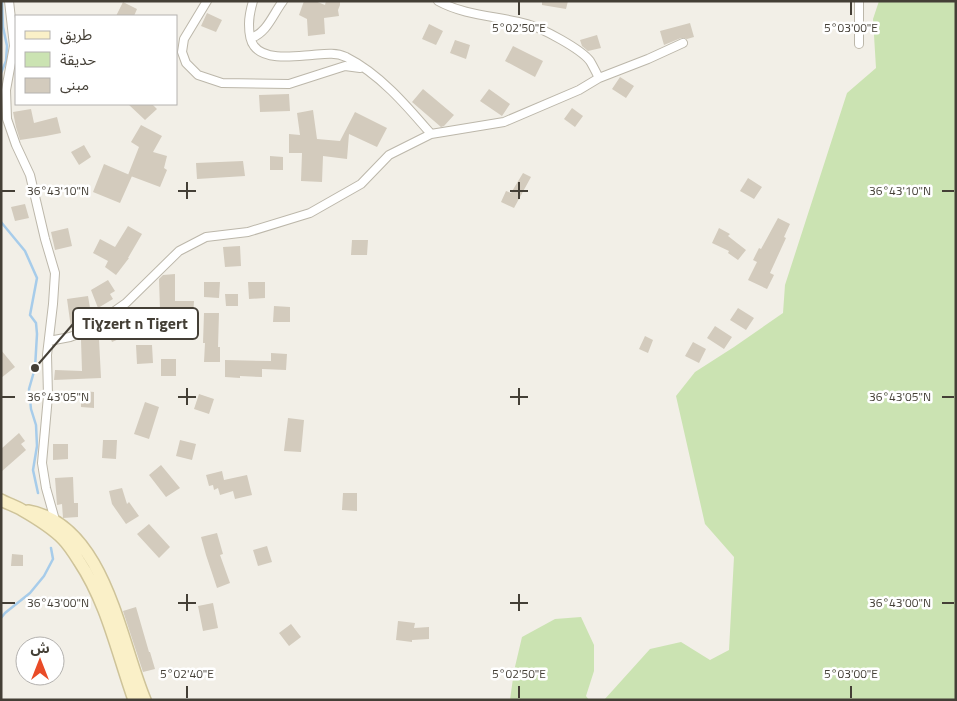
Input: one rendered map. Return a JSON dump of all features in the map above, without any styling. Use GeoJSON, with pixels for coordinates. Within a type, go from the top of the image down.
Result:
{"type":"FeatureCollection","features":[{"type":"Feature","properties":{"kind":"street"},"geometry":{"type":"LineString","coordinates":[[10,1],[14,46],[6,90],[7,118],[16,145],[30,175],[55,273],[47,355],[48,396],[42,463],[46,488],[55,520]]}},
{"type":"Feature","properties":{"kind":"street"},"geometry":{"type":"LineString","coordinates":[[207,1],[184,39],[182,52],[186,63],[198,75],[222,83],[289,84],[345,66],[364,68]]}},
{"type":"Feature","properties":{"kind":"street"},"geometry":{"type":"LineString","coordinates":[[253,1],[249,22],[254,47],[266,55],[290,57],[330,53],[345,57],[364,68],[398,96],[431,134]]}},
{"type":"Feature","properties":{"kind":"street"},"geometry":{"type":"LineString","coordinates":[[251,38],[263,30],[283,1]]}},
{"type":"Feature","properties":{"kind":"street"},"geometry":{"type":"LineString","coordinates":[[438,1],[449,7],[528,24],[579,51],[589,60],[598,78]]}},
{"type":"Feature","properties":{"kind":"street"},"geometry":{"type":"LineString","coordinates":[[859,1],[859,44]]}},
{"type":"Feature","properties":{"kind":"street"},"geometry":{"type":"LineString","coordinates":[[49,341],[70,337],[86,331],[126,303],[178,251],[206,237],[248,232],[310,213],[361,184],[389,155],[431,134],[504,122],[579,90],[598,78],[648,60],[683,43]]}},
{"type":"Feature","properties":{"kind":"street"},"geometry":{"type":"LineString","coordinates":[[1,500],[22,510],[65,541],[87,574],[107,616],[134,700]]}},
{"type":"Feature","properties":{"kind":"street"},"geometry":{"type":"LineString","coordinates":[[22,510],[42,514],[55,520],[77,540],[102,580],[116,613],[133,670],[145,700]]}},
{"type":"Feature","properties":{"kind":"green space"},"geometry":{"type":"Polygon","coordinates":[[[879,1],[956,1],[956,700],[604,700],[650,649],[681,642],[710,660],[729,650],[734,557],[705,524],[676,396],[695,372],[783,313],[785,285],[847,93],[876,68],[873,19],[879,1]]]}},
{"type":"Feature","properties":{"kind":"green space"},"geometry":{"type":"Polygon","coordinates":[[[581,617],[594,645],[594,671],[586,696],[589,700],[510,700],[522,637],[555,619],[581,617]]]}},
{"type":"Feature","properties":{"kind":"building"},"geometry":{"type":"Polygon","coordinates":[[[304,1],[315,1],[325,5],[326,1],[340,1],[339,16],[324,18],[325,34],[308,36],[307,19],[299,15],[304,1]]]}},
{"type":"Feature","properties":{"kind":"building"},"geometry":{"type":"Polygon","coordinates":[[[542,1],[568,1],[566,9],[542,5],[542,1]]]}},
{"type":"Feature","properties":{"kind":"building"},"geometry":{"type":"Polygon","coordinates":[[[123,2],[137,9],[134,15],[116,15],[123,2]]]}},
{"type":"Feature","properties":{"kind":"building"},"geometry":{"type":"Polygon","coordinates":[[[207,13],[222,20],[216,32],[201,26],[207,13]]]}},
{"type":"Feature","properties":{"kind":"building"},"geometry":{"type":"Polygon","coordinates":[[[690,23],[694,37],[681,38],[664,45],[660,31],[690,23]]]}},
{"type":"Feature","properties":{"kind":"building"},"geometry":{"type":"Polygon","coordinates":[[[429,24],[443,31],[436,45],[422,39],[429,24]]]}},
{"type":"Feature","properties":{"kind":"building"},"geometry":{"type":"Polygon","coordinates":[[[597,35],[601,48],[588,51],[582,46],[580,40],[597,35]]]}},
{"type":"Feature","properties":{"kind":"building"},"geometry":{"type":"Polygon","coordinates":[[[455,40],[470,45],[466,59],[450,53],[455,40]]]}},
{"type":"Feature","properties":{"kind":"building"},"geometry":{"type":"Polygon","coordinates":[[[513,46],[543,61],[535,77],[505,61],[513,46]]]}},
{"type":"Feature","properties":{"kind":"building"},"geometry":{"type":"Polygon","coordinates":[[[620,77],[634,86],[626,98],[612,89],[620,77]]]}},
{"type":"Feature","properties":{"kind":"building"},"geometry":{"type":"Polygon","coordinates":[[[423,89],[454,115],[444,126],[441,127],[412,102],[423,89]]]}},
{"type":"Feature","properties":{"kind":"building"},"geometry":{"type":"Polygon","coordinates":[[[489,89],[510,104],[502,116],[480,101],[489,89]]]}},
{"type":"Feature","properties":{"kind":"building"},"geometry":{"type":"Polygon","coordinates":[[[289,94],[290,111],[260,112],[259,95],[289,94]]]}},
{"type":"Feature","properties":{"kind":"building"},"geometry":{"type":"Polygon","coordinates":[[[129,105],[153,105],[157,109],[145,120],[129,105]]]}},
{"type":"Feature","properties":{"kind":"building"},"geometry":{"type":"Polygon","coordinates":[[[572,108],[583,116],[575,127],[564,119],[572,108]]]}},
{"type":"Feature","properties":{"kind":"building"},"geometry":{"type":"Polygon","coordinates":[[[31,109],[34,123],[57,117],[61,133],[20,140],[13,112],[31,109]]]}},
{"type":"Feature","properties":{"kind":"building"},"geometry":{"type":"Polygon","coordinates":[[[313,110],[317,139],[340,141],[355,112],[387,128],[377,147],[349,134],[347,159],[323,156],[322,182],[301,181],[302,153],[289,153],[289,134],[300,135],[297,113],[313,110]]]}},
{"type":"Feature","properties":{"kind":"building"},"geometry":{"type":"Polygon","coordinates":[[[141,125],[162,136],[153,152],[167,156],[164,168],[167,170],[160,187],[128,175],[139,147],[131,142],[141,125]]]}},
{"type":"Feature","properties":{"kind":"building"},"geometry":{"type":"Polygon","coordinates":[[[84,145],[91,157],[79,165],[71,152],[84,145]]]}},
{"type":"Feature","properties":{"kind":"building"},"geometry":{"type":"Polygon","coordinates":[[[270,156],[283,157],[283,170],[270,170],[270,156]]]}},
{"type":"Feature","properties":{"kind":"building"},"geometry":{"type":"Polygon","coordinates":[[[243,161],[245,176],[197,179],[196,163],[243,161]]]}},
{"type":"Feature","properties":{"kind":"building"},"geometry":{"type":"Polygon","coordinates":[[[104,164],[132,176],[120,203],[93,192],[104,164]]]}},
{"type":"Feature","properties":{"kind":"building"},"geometry":{"type":"Polygon","coordinates":[[[523,173],[531,177],[514,208],[501,202],[506,191],[511,193],[523,173]]]}},
{"type":"Feature","properties":{"kind":"building"},"geometry":{"type":"Polygon","coordinates":[[[748,178],[762,187],[754,199],[740,191],[748,178]]]}},
{"type":"Feature","properties":{"kind":"building"},"geometry":{"type":"Polygon","coordinates":[[[25,204],[29,218],[15,221],[11,207],[25,204]]]}},
{"type":"Feature","properties":{"kind":"building"},"geometry":{"type":"Polygon","coordinates":[[[778,218],[790,224],[784,237],[786,238],[770,273],[774,275],[767,289],[748,280],[757,262],[753,260],[778,218]]]}},
{"type":"Feature","properties":{"kind":"building"},"geometry":{"type":"Polygon","coordinates":[[[128,226],[142,234],[129,258],[116,275],[105,267],[108,261],[93,253],[100,239],[115,247],[128,226]]]}},
{"type":"Feature","properties":{"kind":"building"},"geometry":{"type":"Polygon","coordinates":[[[68,228],[72,246],[55,250],[51,232],[68,228]]]}},
{"type":"Feature","properties":{"kind":"building"},"geometry":{"type":"Polygon","coordinates":[[[719,228],[730,234],[728,236],[746,250],[738,260],[728,253],[729,251],[712,243],[719,228]]]}},
{"type":"Feature","properties":{"kind":"building"},"geometry":{"type":"Polygon","coordinates":[[[352,240],[368,240],[367,255],[351,255],[352,240]]]}},
{"type":"Feature","properties":{"kind":"building"},"geometry":{"type":"Polygon","coordinates":[[[240,246],[241,266],[225,267],[223,247],[240,246]]]}},
{"type":"Feature","properties":{"kind":"building"},"geometry":{"type":"Polygon","coordinates":[[[175,274],[175,301],[194,301],[193,317],[183,317],[183,310],[160,310],[159,279],[163,275],[175,274]]]}},
{"type":"Feature","properties":{"kind":"building"},"geometry":{"type":"Polygon","coordinates":[[[108,280],[115,291],[110,294],[113,299],[98,308],[91,290],[108,280]]]}},
{"type":"Feature","properties":{"kind":"building"},"geometry":{"type":"Polygon","coordinates":[[[204,282],[220,282],[219,298],[204,297],[204,282]]]}},
{"type":"Feature","properties":{"kind":"building"},"geometry":{"type":"Polygon","coordinates":[[[248,282],[265,282],[265,298],[249,299],[248,282]]]}},
{"type":"Feature","properties":{"kind":"building"},"geometry":{"type":"Polygon","coordinates":[[[225,294],[238,294],[238,306],[226,306],[225,294]]]}},
{"type":"Feature","properties":{"kind":"building"},"geometry":{"type":"Polygon","coordinates":[[[88,296],[92,320],[83,326],[71,328],[67,299],[88,296]]]}},
{"type":"Feature","properties":{"kind":"building"},"geometry":{"type":"Polygon","coordinates":[[[274,306],[290,307],[290,322],[273,322],[274,306]]]}},
{"type":"Feature","properties":{"kind":"building"},"geometry":{"type":"Polygon","coordinates":[[[738,308],[754,318],[746,330],[730,320],[738,308]]]}},
{"type":"Feature","properties":{"kind":"building"},"geometry":{"type":"Polygon","coordinates":[[[204,313],[219,313],[218,347],[220,347],[220,362],[204,362],[204,313]]]}},
{"type":"Feature","properties":{"kind":"building"},"geometry":{"type":"Polygon","coordinates":[[[121,318],[128,335],[112,342],[105,325],[121,318]]]}},
{"type":"Feature","properties":{"kind":"building"},"geometry":{"type":"Polygon","coordinates":[[[715,326],[732,337],[724,349],[707,338],[715,326]]]}},
{"type":"Feature","properties":{"kind":"building"},"geometry":{"type":"Polygon","coordinates":[[[645,336],[653,340],[648,353],[639,349],[645,336]]]}},
{"type":"Feature","properties":{"kind":"building"},"geometry":{"type":"Polygon","coordinates":[[[99,339],[101,378],[54,380],[55,370],[82,371],[81,340],[99,339]]]}},
{"type":"Feature","properties":{"kind":"building"},"geometry":{"type":"Polygon","coordinates":[[[693,342],[706,349],[699,363],[685,356],[693,342]]]}},
{"type":"Feature","properties":{"kind":"building"},"geometry":{"type":"Polygon","coordinates":[[[136,345],[152,345],[153,363],[137,364],[136,345]]]}},
{"type":"Feature","properties":{"kind":"building"},"geometry":{"type":"Polygon","coordinates":[[[1,350],[15,367],[1,378],[1,350]]]}},
{"type":"Feature","properties":{"kind":"building"},"geometry":{"type":"Polygon","coordinates":[[[271,353],[287,354],[286,370],[262,369],[262,377],[225,377],[225,360],[271,361],[271,353]]]}},
{"type":"Feature","properties":{"kind":"building"},"geometry":{"type":"Polygon","coordinates":[[[161,359],[176,359],[176,376],[161,376],[161,359]]]}},
{"type":"Feature","properties":{"kind":"building"},"geometry":{"type":"Polygon","coordinates":[[[81,391],[94,392],[94,408],[81,407],[81,391]]]}},
{"type":"Feature","properties":{"kind":"building"},"geometry":{"type":"Polygon","coordinates":[[[199,394],[214,399],[209,414],[194,409],[199,394]]]}},
{"type":"Feature","properties":{"kind":"building"},"geometry":{"type":"Polygon","coordinates":[[[145,402],[159,407],[149,439],[134,434],[145,402]]]}},
{"type":"Feature","properties":{"kind":"building"},"geometry":{"type":"Polygon","coordinates":[[[288,418],[304,420],[301,452],[284,451],[288,418]]]}},
{"type":"Feature","properties":{"kind":"building"},"geometry":{"type":"Polygon","coordinates":[[[19,433],[25,441],[21,444],[26,450],[1,472],[1,449],[19,433]]]}},
{"type":"Feature","properties":{"kind":"building"},"geometry":{"type":"Polygon","coordinates":[[[103,440],[117,440],[116,459],[102,458],[103,440]]]}},
{"type":"Feature","properties":{"kind":"building"},"geometry":{"type":"Polygon","coordinates":[[[180,440],[196,444],[192,460],[176,456],[180,440]]]}},
{"type":"Feature","properties":{"kind":"building"},"geometry":{"type":"Polygon","coordinates":[[[53,444],[68,444],[68,459],[53,460],[53,444]]]}},
{"type":"Feature","properties":{"kind":"building"},"geometry":{"type":"Polygon","coordinates":[[[161,465],[180,488],[166,497],[149,475],[161,465]]]}},
{"type":"Feature","properties":{"kind":"building"},"geometry":{"type":"Polygon","coordinates":[[[222,471],[224,480],[247,475],[252,495],[235,499],[233,491],[220,495],[218,488],[214,490],[213,485],[209,486],[206,475],[222,471]]]}},
{"type":"Feature","properties":{"kind":"building"},"geometry":{"type":"Polygon","coordinates":[[[73,477],[74,503],[78,503],[78,517],[63,518],[62,504],[57,505],[55,478],[73,477]]]}},
{"type":"Feature","properties":{"kind":"building"},"geometry":{"type":"Polygon","coordinates":[[[122,488],[127,504],[129,502],[139,516],[126,524],[112,504],[109,491],[122,488]]]}},
{"type":"Feature","properties":{"kind":"building"},"geometry":{"type":"Polygon","coordinates":[[[343,493],[357,493],[357,511],[342,510],[343,493]]]}},
{"type":"Feature","properties":{"kind":"building"},"geometry":{"type":"Polygon","coordinates":[[[149,524],[170,547],[159,558],[137,534],[149,524]]]}},
{"type":"Feature","properties":{"kind":"building"},"geometry":{"type":"Polygon","coordinates":[[[217,533],[223,554],[220,555],[230,583],[217,588],[201,537],[217,533]]]}},
{"type":"Feature","properties":{"kind":"building"},"geometry":{"type":"Polygon","coordinates":[[[267,546],[272,562],[258,566],[253,550],[267,546]]]}},
{"type":"Feature","properties":{"kind":"building"},"geometry":{"type":"Polygon","coordinates":[[[12,554],[23,555],[23,566],[11,566],[12,554]]]}},
{"type":"Feature","properties":{"kind":"building"},"geometry":{"type":"Polygon","coordinates":[[[213,603],[218,628],[203,631],[198,606],[213,603]]]}},
{"type":"Feature","properties":{"kind":"building"},"geometry":{"type":"Polygon","coordinates":[[[136,607],[155,669],[143,672],[123,611],[136,607]]]}},
{"type":"Feature","properties":{"kind":"building"},"geometry":{"type":"Polygon","coordinates":[[[398,621],[415,623],[414,628],[429,627],[429,639],[412,640],[412,642],[396,640],[398,621]]]}},
{"type":"Feature","properties":{"kind":"building"},"geometry":{"type":"Polygon","coordinates":[[[291,624],[301,637],[289,646],[279,633],[291,624]]]}},
{"type":"Feature","properties":{"kind":"waterway"},"geometry":{"type":"LineString","coordinates":[[1,73],[6,61],[7,46],[3,27],[2,1]]}},
{"type":"Feature","properties":{"kind":"waterway"},"geometry":{"type":"LineString","coordinates":[[1,222],[25,251],[37,278],[30,315],[36,323],[35,368],[29,389],[31,409],[36,425],[37,446],[33,470],[38,493]]}},
{"type":"Feature","properties":{"kind":"waterway"},"geometry":{"type":"LineString","coordinates":[[1,618],[30,593],[44,576],[53,559],[51,548]]}},
{"type":"Feature","properties":{"kind":"place","name":"Tiɣzert n Tigert"},"geometry":{"type":"Point","coordinates":[35,368]}}]}
